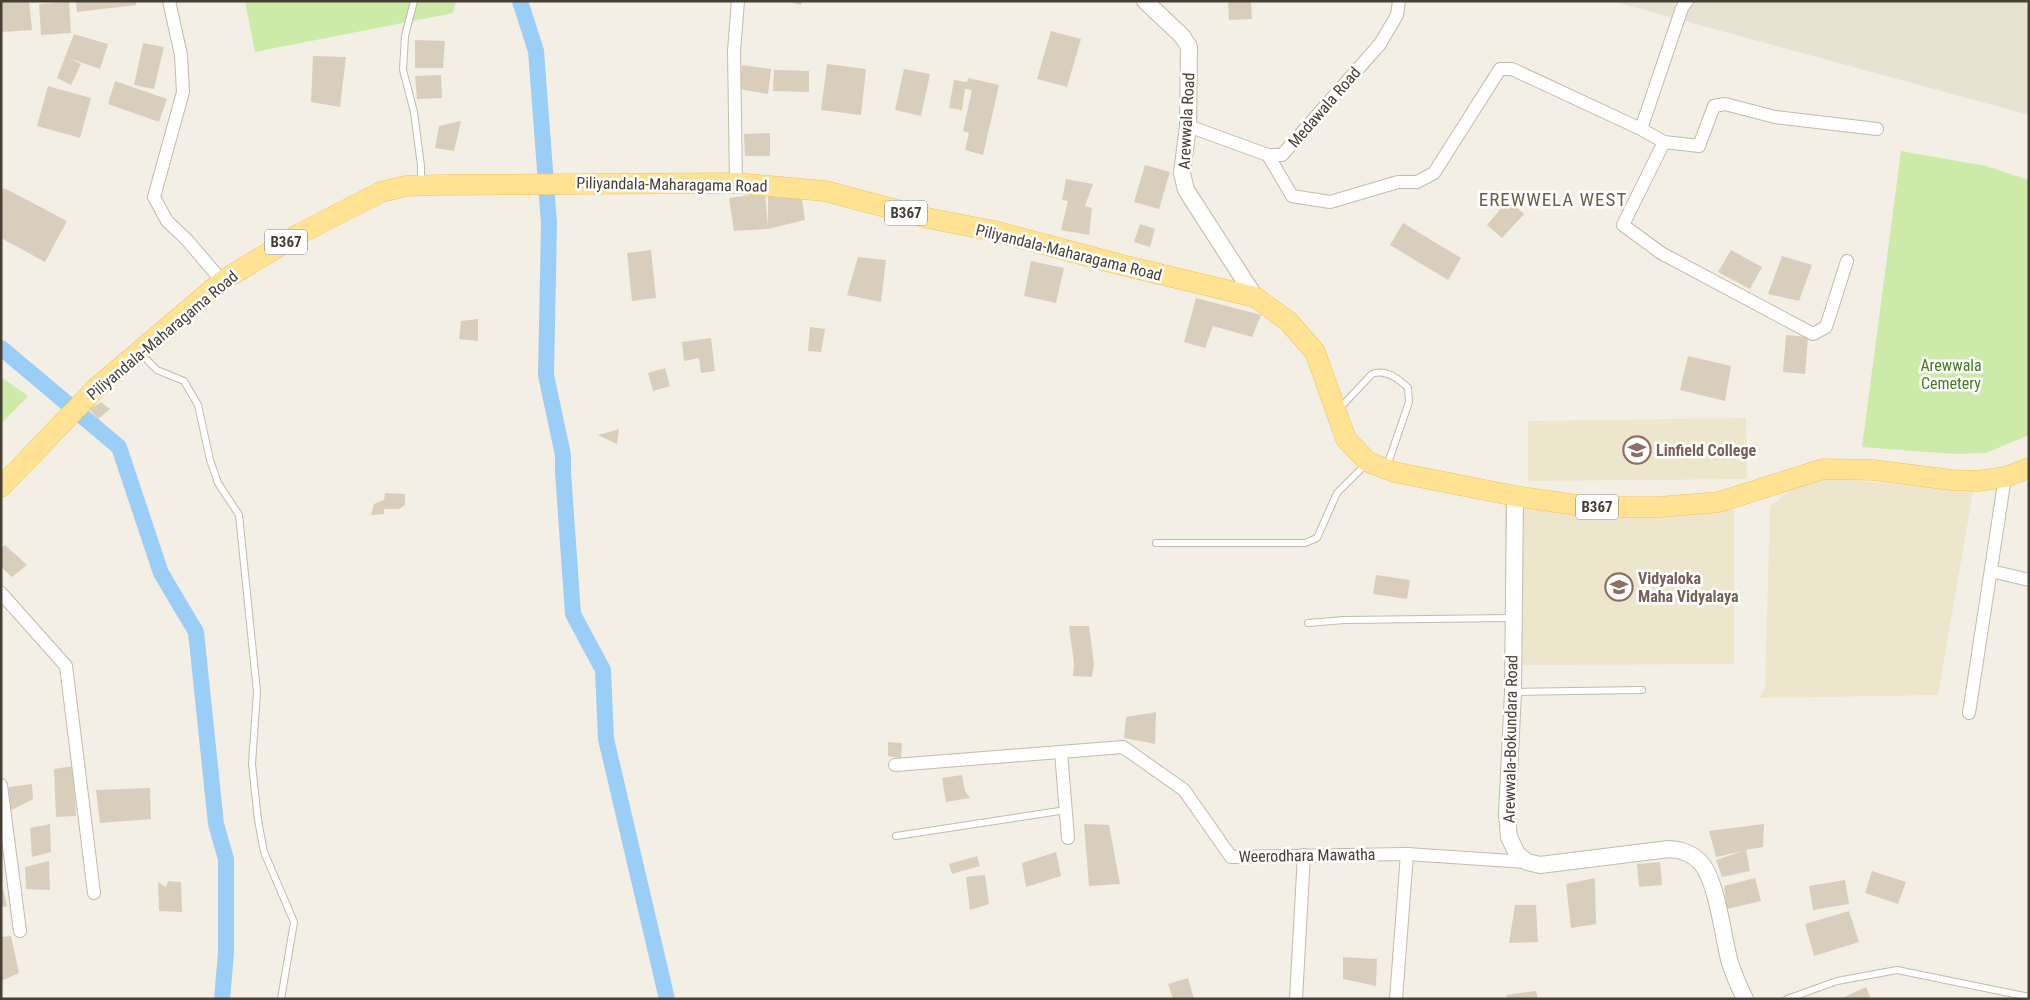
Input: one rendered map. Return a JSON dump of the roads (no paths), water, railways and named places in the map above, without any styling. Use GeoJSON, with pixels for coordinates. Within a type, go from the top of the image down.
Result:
{"type":"FeatureCollection","features":[{"type":"Feature","properties":{"kind":"main road","name":"Piliyandala-Maharagama Road"},"geometry":{"type":"LineString","coordinates":[[1,487],[95,389],[222,281],[301,233],[381,192],[406,186],[546,183],[736,183],[825,191],[926,218],[994,231],[1122,265],[1255,297],[1288,321],[1315,352],[1346,439],[1377,466]]}},
{"type":"Feature","properties":{"kind":"main road","name":"B367"},"geometry":{"type":"LineString","coordinates":[[1377,466],[1515,496],[1590,506],[1659,507],[1720,502],[1824,469],[1872,470],[1952,480],[1978,481],[2005,477],[2029,468]]}},
{"type":"Feature","properties":{"kind":"street"},"geometry":{"type":"LineString","coordinates":[[169,1],[181,55],[183,92],[154,197],[167,221],[187,240],[222,281]]}},
{"type":"Feature","properties":{"kind":"street"},"geometry":{"type":"LineString","coordinates":[[736,183],[734,51],[738,1]]}},
{"type":"Feature","properties":{"kind":"street","name":"Arewwala Road"},"geometry":{"type":"LineString","coordinates":[[1145,1],[1182,36],[1189,47],[1188,126],[1182,173],[1186,190],[1255,297]]}},
{"type":"Feature","properties":{"kind":"street","name":"Medawala Road"},"geometry":{"type":"LineString","coordinates":[[1188,126],[1268,155],[1282,155],[1380,44],[1397,15],[1399,1]]}},
{"type":"Feature","properties":{"kind":"street"},"geometry":{"type":"LineString","coordinates":[[1641,129],[1682,8],[1687,1]]}},
{"type":"Feature","properties":{"kind":"street"},"geometry":{"type":"LineString","coordinates":[[1268,155],[1292,196],[1330,202],[1398,182],[1418,182],[1434,173],[1500,69],[1512,70],[1641,129],[1664,142],[1699,146],[1714,106],[1725,104],[1775,117],[1877,129]]}},
{"type":"Feature","properties":{"kind":"street"},"geometry":{"type":"LineString","coordinates":[[1664,142],[1623,225],[1661,253],[1813,334],[1826,328],[1847,261]]}},
{"type":"Feature","properties":{"kind":"street"},"geometry":{"type":"LineString","coordinates":[[1969,713],[2005,477]]}},
{"type":"Feature","properties":{"kind":"street","name":"Arewwala-Bokundara Road"},"geometry":{"type":"LineString","coordinates":[[1515,496],[1512,618],[1513,692],[1507,816],[1509,837],[1517,854],[1527,862]]}},
{"type":"Feature","properties":{"kind":"street"},"geometry":{"type":"LineString","coordinates":[[1991,571],[2029,580]]}},
{"type":"Feature","properties":{"kind":"street"},"geometry":{"type":"LineString","coordinates":[[1,593],[66,666],[94,893]]}},
{"type":"Feature","properties":{"kind":"street","name":"Weerodhara Mawatha"},"geometry":{"type":"LineString","coordinates":[[895,765],[1123,747],[1184,790],[1231,857],[1407,854],[1527,862]]}},
{"type":"Feature","properties":{"kind":"street"},"geometry":{"type":"LineString","coordinates":[[1061,752],[1068,838]]}},
{"type":"Feature","properties":{"kind":"street"},"geometry":{"type":"LineString","coordinates":[[1,786],[20,931]]}},
{"type":"Feature","properties":{"kind":"street"},"geometry":{"type":"LineString","coordinates":[[1527,862],[1540,865],[1558,864],[1669,849],[1682,850],[1692,854],[1702,863],[1709,878],[1730,963],[1745,999]]}},
{"type":"Feature","properties":{"kind":"street"},"geometry":{"type":"LineString","coordinates":[[1396,999],[1407,854]]}},
{"type":"Feature","properties":{"kind":"street"},"geometry":{"type":"LineString","coordinates":[[1296,999],[1304,855]]}},
{"type":"Feature","properties":{"kind":"lane"},"geometry":{"type":"LineString","coordinates":[[414,1],[405,36],[403,70],[414,112],[421,166],[421,185]]}},
{"type":"Feature","properties":{"kind":"lane"},"geometry":{"type":"LineString","coordinates":[[139,352],[157,370],[184,382],[198,406],[218,483],[239,516],[257,692],[252,764],[258,820],[264,852],[294,922],[280,999]]}},
{"type":"Feature","properties":{"kind":"lane"},"geometry":{"type":"LineString","coordinates":[[1156,543],[1305,543],[1317,538],[1337,494],[1377,466],[1408,402],[1408,388],[1401,381],[1383,372],[1372,374],[1337,412]]}},
{"type":"Feature","properties":{"kind":"lane"},"geometry":{"type":"LineString","coordinates":[[1308,623],[1344,620],[1512,618]]}},
{"type":"Feature","properties":{"kind":"lane"},"geometry":{"type":"LineString","coordinates":[[1513,692],[1642,690]]}},
{"type":"Feature","properties":{"kind":"lane"},"geometry":{"type":"LineString","coordinates":[[896,836],[1066,810]]}},
{"type":"Feature","properties":{"kind":"lane"},"geometry":{"type":"LineString","coordinates":[[1787,999],[1837,981],[1897,970],[2029,997]]}},
{"type":"Feature","properties":{"kind":"waterway"},"geometry":{"type":"LineString","coordinates":[[520,1],[536,51],[549,223],[546,375],[563,455],[573,614],[603,670],[606,739],[667,999]]}},
{"type":"Feature","properties":{"kind":"waterway"},"geometry":{"type":"LineString","coordinates":[[1,348],[119,447],[161,573],[196,632],[216,824],[226,859],[226,953],[222,999]]}},
{"type":"Feature","properties":{"kind":"place","name":"Linfield College"},"geometry":{"type":"Point","coordinates":[1637,450]}},
{"type":"Feature","properties":{"kind":"place","name":"Vidyaloka Maha Vidyalaya"},"geometry":{"type":"Point","coordinates":[1619,587]}},
{"type":"Feature","properties":{"kind":"district","name":"EREWWELA WEST"},"geometry":{"type":"Point","coordinates":[1553,199]}},
{"type":"Feature","properties":{"kind":"park label","name":"Arewwala Cemetery"},"geometry":{"type":"Point","coordinates":[1951,374]}}]}
